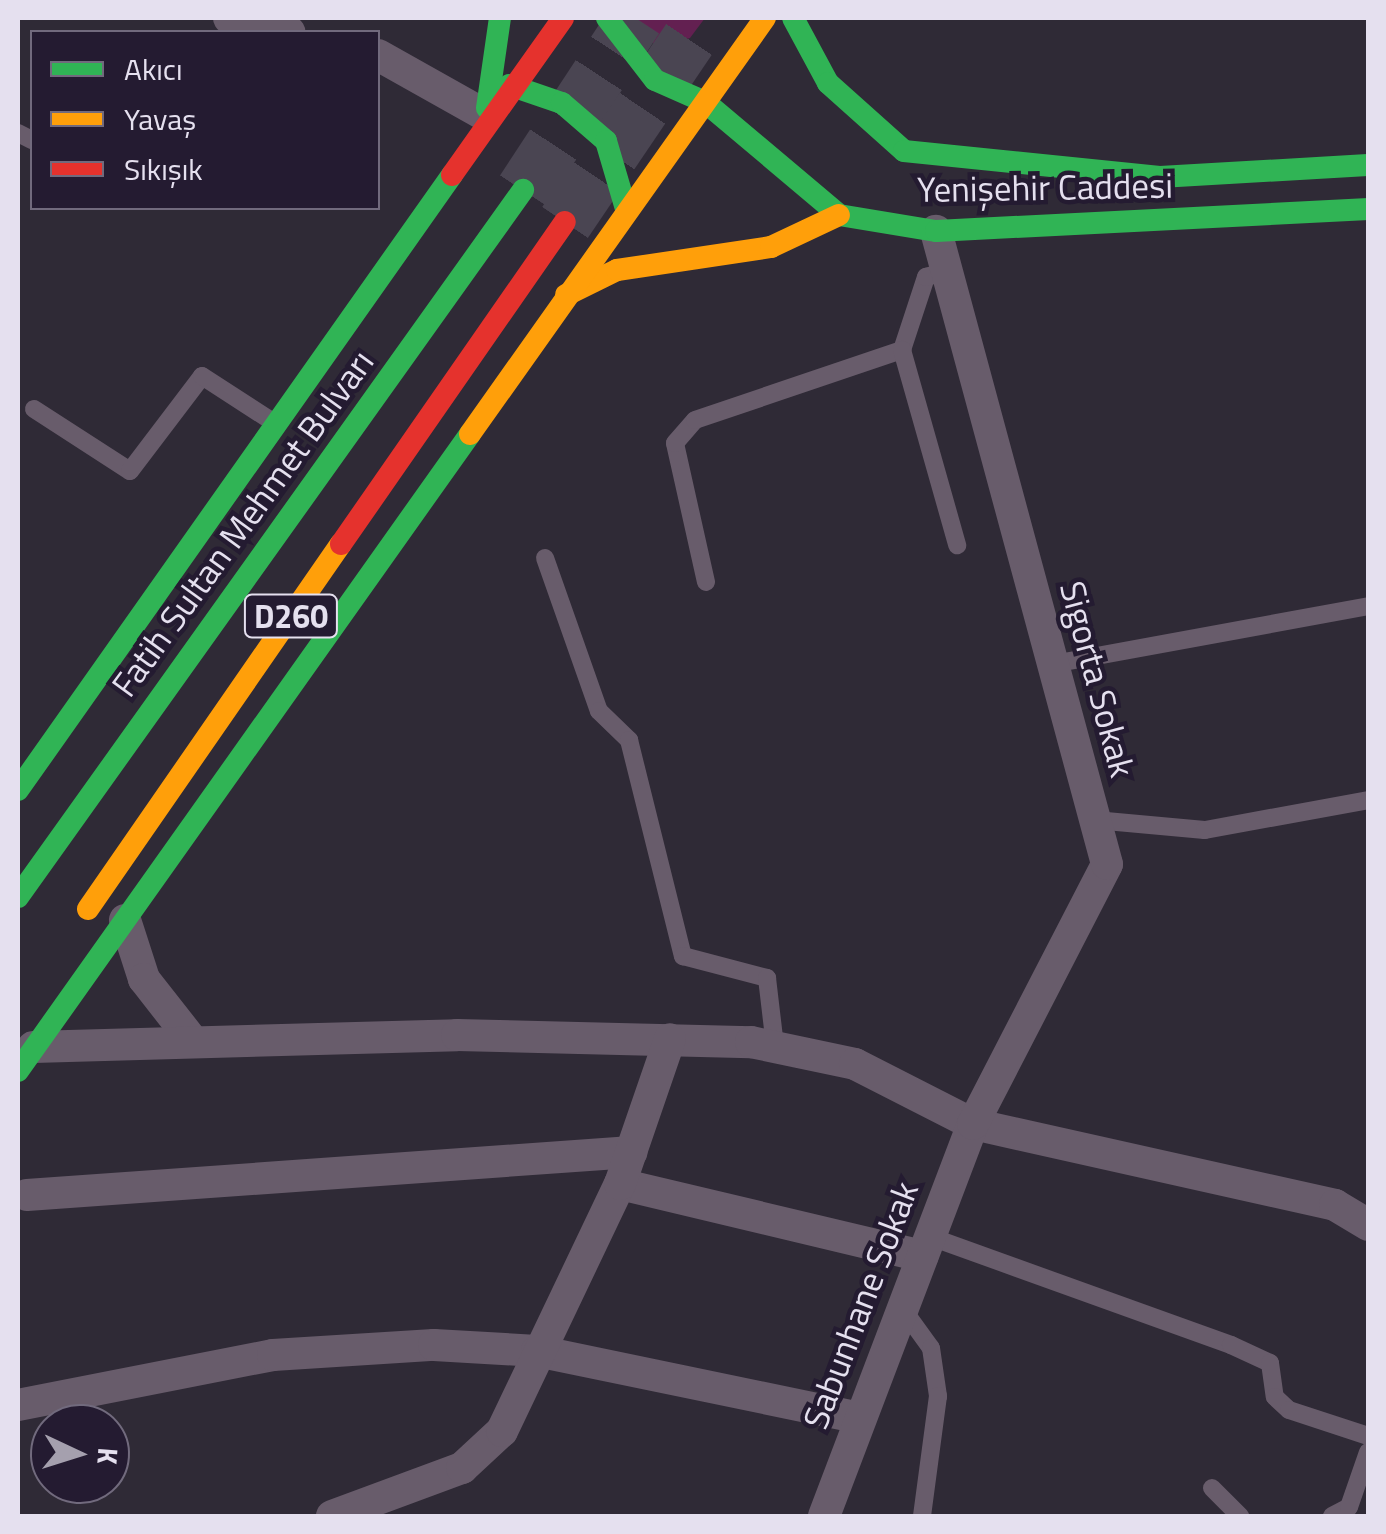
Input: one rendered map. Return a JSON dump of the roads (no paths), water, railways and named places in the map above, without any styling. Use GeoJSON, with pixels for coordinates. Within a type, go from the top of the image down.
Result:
{"type":"FeatureCollection","features":[{"type":"Feature","properties":{"kind":"main road"},"geometry":{"type":"LineString","coordinates":[[486,115],[500,18]]}},
{"type":"Feature","properties":{"kind":"main road"},"geometry":{"type":"LineString","coordinates":[[18,790],[486,115],[563,18]]}},
{"type":"Feature","properties":{"kind":"main road"},"geometry":{"type":"LineString","coordinates":[[563,296],[617,270],[771,248],[839,215],[704,102],[656,80],[607,18]]}},
{"type":"Feature","properties":{"kind":"main road"},"geometry":{"type":"LineString","coordinates":[[25,1059],[563,296],[765,18]]}},
{"type":"Feature","properties":{"kind":"main road","name":"Yenişehir Caddesi"},"geometry":{"type":"LineString","coordinates":[[793,18],[828,82],[904,150],[1160,177],[1368,165]]}},
{"type":"Feature","properties":{"kind":"main road"},"geometry":{"type":"LineString","coordinates":[[509,85],[562,102],[606,141],[626,209]]}},
{"type":"Feature","properties":{"kind":"main road","name":"Fatih Sultan Mehmet Bulvarı"},"geometry":{"type":"LineString","coordinates":[[18,897],[523,190]]}},
{"type":"Feature","properties":{"kind":"main road","name":"Yenişehir Caddesi"},"geometry":{"type":"LineString","coordinates":[[839,215],[936,231],[1368,209]]}},
{"type":"Feature","properties":{"kind":"main road","name":"D260"},"geometry":{"type":"LineString","coordinates":[[74,928],[564,222]]}},
{"type":"Feature","properties":{"kind":"street"},"geometry":{"type":"LineString","coordinates":[[230,18],[280,30]]}},
{"type":"Feature","properties":{"kind":"street"},"geometry":{"type":"LineString","coordinates":[[380,55],[486,115]]}},
{"type":"Feature","properties":{"kind":"street","name":"Sigorta Sokak"},"geometry":{"type":"LineString","coordinates":[[936,231],[1107,864],[973,1124]]}},
{"type":"Feature","properties":{"kind":"street"},"geometry":{"type":"LineString","coordinates":[[18,733],[60,727]]}},
{"type":"Feature","properties":{"kind":"street"},"geometry":{"type":"LineString","coordinates":[[125,920],[144,979],[191,1038]]}},
{"type":"Feature","properties":{"kind":"street"},"geometry":{"type":"LineString","coordinates":[[25,1059],[191,1038],[670,1040],[775,1046],[855,1064],[973,1124],[1335,1205],[1368,1225]]}},
{"type":"Feature","properties":{"kind":"street"},"geometry":{"type":"LineString","coordinates":[[332,1516],[485,1451],[620,1184],[670,1040]]}},
{"type":"Feature","properties":{"kind":"street","name":"Sabunhane Sokak"},"geometry":{"type":"LineString","coordinates":[[824,1516],[857,1417],[973,1124]]}},
{"type":"Feature","properties":{"kind":"street"},"geometry":{"type":"LineString","coordinates":[[27,1195],[631,1152]]}},
{"type":"Feature","properties":{"kind":"street"},"geometry":{"type":"LineString","coordinates":[[620,1184],[927,1247]]}},
{"type":"Feature","properties":{"kind":"street"},"geometry":{"type":"LineString","coordinates":[[18,1404],[326,1349],[537,1351],[857,1417]]}},
{"type":"Feature","properties":{"kind":"lane"},"geometry":{"type":"LineString","coordinates":[[947,272],[926,277],[902,350],[957,545]]}},
{"type":"Feature","properties":{"kind":"lane"},"geometry":{"type":"LineString","coordinates":[[706,582],[675,443],[695,420],[902,350]]}},
{"type":"Feature","properties":{"kind":"lane"},"geometry":{"type":"LineString","coordinates":[[34,409],[130,472],[202,376],[271,420]]}},
{"type":"Feature","properties":{"kind":"lane"},"geometry":{"type":"LineString","coordinates":[[545,558],[599,711],[628,740],[683,956],[767,978],[775,1046]]}},
{"type":"Feature","properties":{"kind":"lane"},"geometry":{"type":"LineString","coordinates":[[1053,664],[1368,606]]}},
{"type":"Feature","properties":{"kind":"lane"},"geometry":{"type":"LineString","coordinates":[[1094,820],[1205,830],[1368,800]]}},
{"type":"Feature","properties":{"kind":"lane"},"geometry":{"type":"LineString","coordinates":[[927,1247],[1231,1345],[1270,1363],[1276,1398],[1289,1410],[1368,1436]]}},
{"type":"Feature","properties":{"kind":"lane"},"geometry":{"type":"LineString","coordinates":[[902,1308],[931,1348],[938,1396],[922,1516]]}},
{"type":"Feature","properties":{"kind":"lane"},"geometry":{"type":"LineString","coordinates":[[1332,1516],[1349,1508],[1368,1452]]}},
{"type":"Feature","properties":{"kind":"lane"},"geometry":{"type":"LineString","coordinates":[[1212,1488],[1240,1516]]}},
{"type":"Feature","properties":{"kind":"tunnel"},"geometry":{"type":"LineString","coordinates":[[523,190],[636,18]]}},
{"type":"Feature","properties":{"kind":"tunnel"},"geometry":{"type":"LineString","coordinates":[[565,222],[703,18]]}}]}
